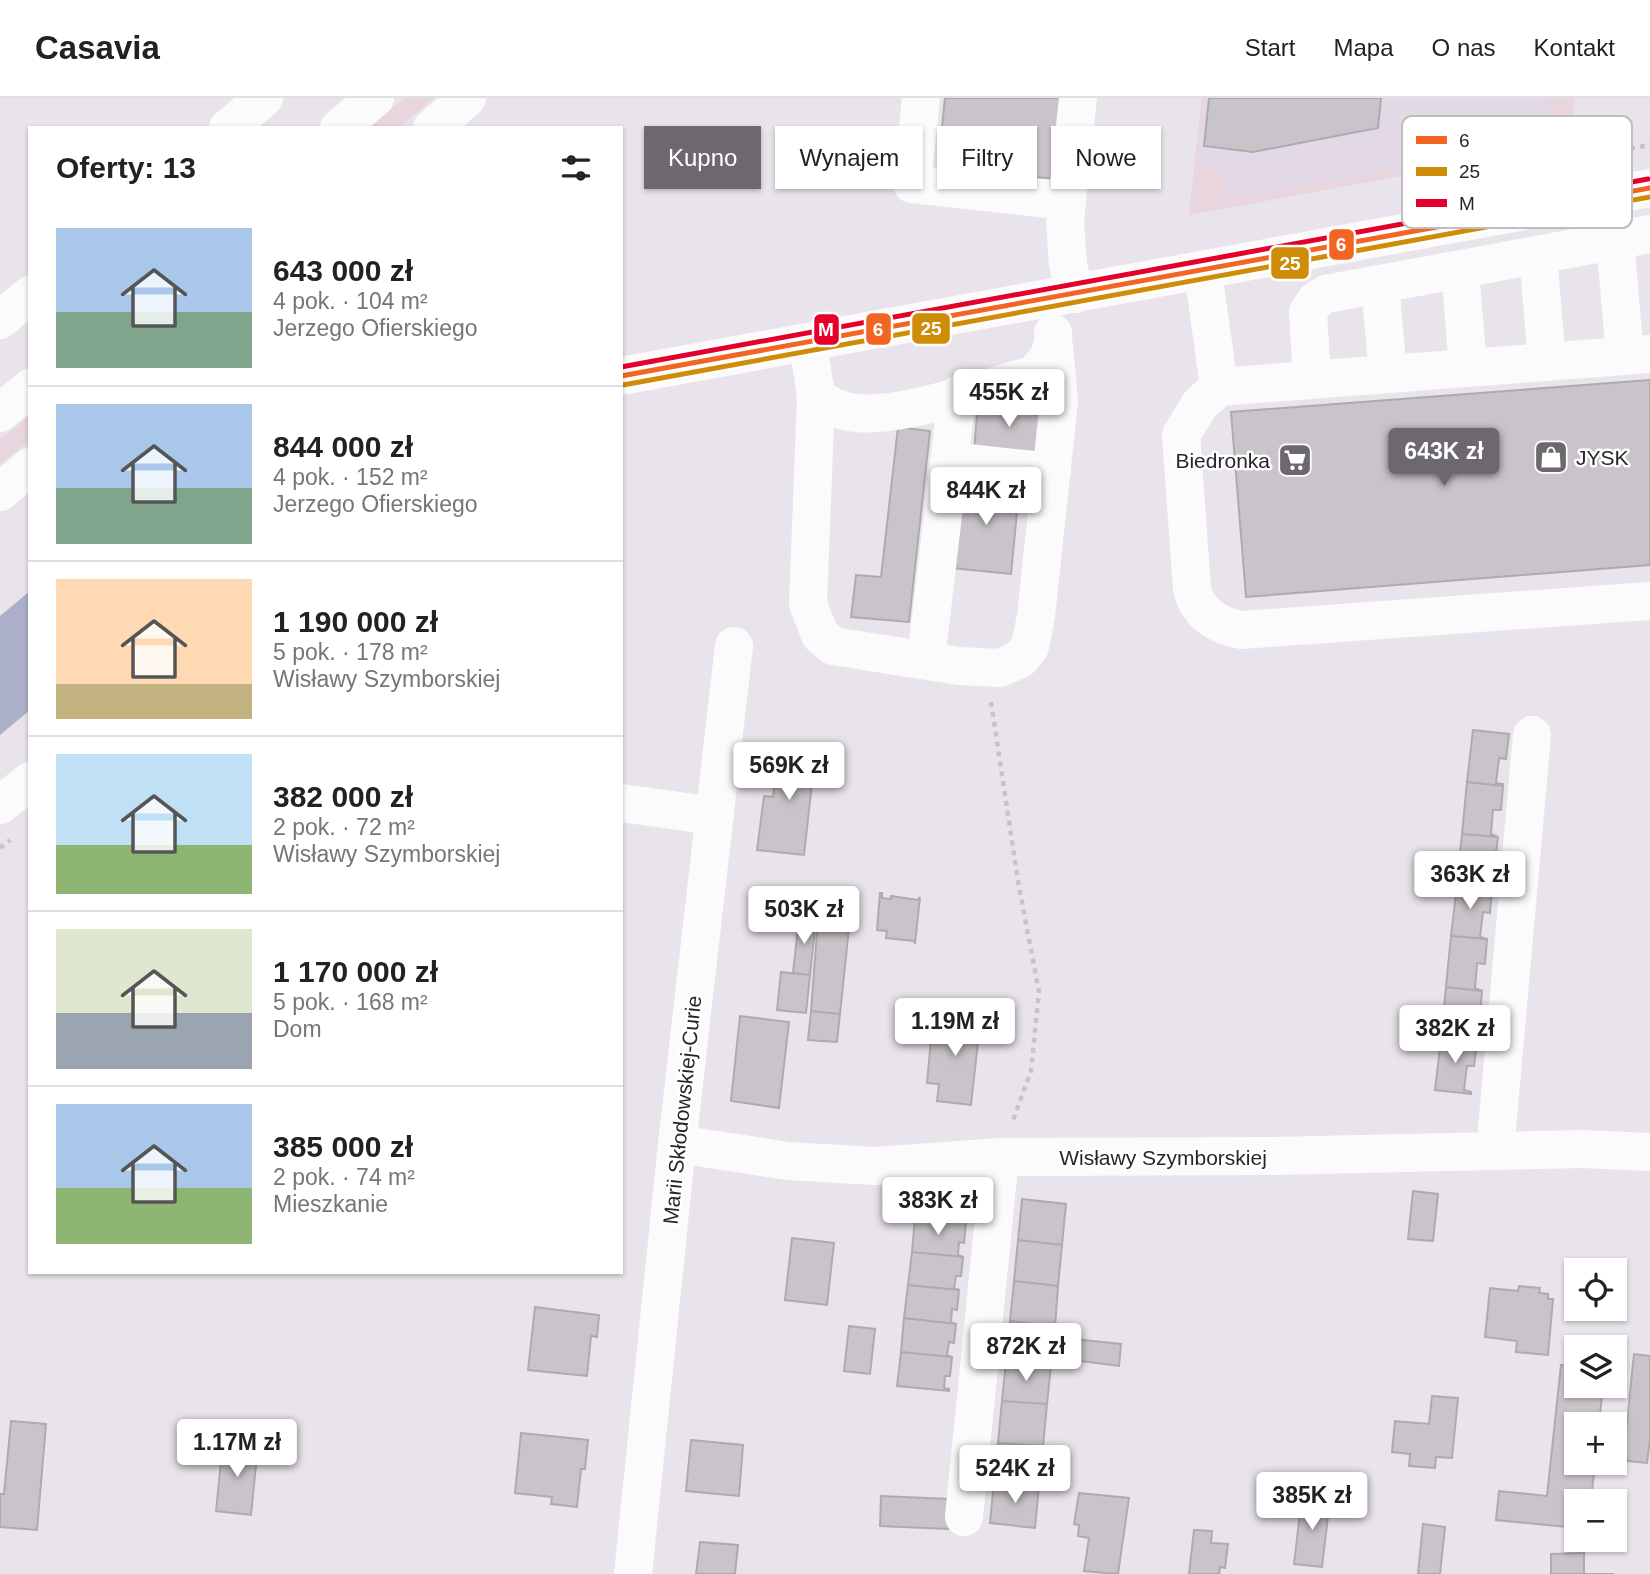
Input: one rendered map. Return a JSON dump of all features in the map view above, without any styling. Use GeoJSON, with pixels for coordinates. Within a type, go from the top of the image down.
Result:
{"type":"FeatureCollection","features":[{"type":"Feature","properties":{"kind":"street"},"geometry":{"type":"LineString","coordinates":[[230,126],[264,98]]}},
{"type":"Feature","properties":{"kind":"street"},"geometry":{"type":"LineString","coordinates":[[341,126],[375,98]]}},
{"type":"Feature","properties":{"kind":"street"},"geometry":{"type":"LineString","coordinates":[[434,126],[467,98]]}},
{"type":"Feature","properties":{"kind":"street"},"geometry":{"type":"LineString","coordinates":[[921,98],[912,184],[1067,201]]}},
{"type":"Feature","properties":{"kind":"street"},"geometry":{"type":"LineString","coordinates":[[808,342],[815,375],[816,397],[808,604],[820,635],[833,646],[926,660],[1000,668],[1020,659],[1030,647],[1036,616],[1052,472],[1059,401],[1054,346],[1068,265],[1065,220],[1078,98]]}},
{"type":"Feature","properties":{"kind":"street"},"geometry":{"type":"LineString","coordinates":[[1632,191],[1650,188]]}},
{"type":"Feature","properties":{"kind":"street"},"geometry":{"type":"LineString","coordinates":[[623,376],[1435,228]]}},
{"type":"Feature","properties":{"kind":"street"},"geometry":{"type":"LineString","coordinates":[[1312,380],[1308,312],[1317,300],[1326,294],[1633,237],[1637,355],[1312,380],[1219,387],[1200,404],[1181,435],[1192,589],[1195,601],[1219,624],[1241,630],[1650,601]]}},
{"type":"Feature","properties":{"kind":"street"},"geometry":{"type":"LineString","coordinates":[[1538,255],[1547,362]]}},
{"type":"Feature","properties":{"kind":"street"},"geometry":{"type":"LineString","coordinates":[[1460,269],[1468,368]]}},
{"type":"Feature","properties":{"kind":"street"},"geometry":{"type":"LineString","coordinates":[[1203,271],[1219,387]]}},
{"type":"Feature","properties":{"kind":"street"},"geometry":{"type":"LineString","coordinates":[[1380,284],[1388,374]]}},
{"type":"Feature","properties":{"kind":"street"},"geometry":{"type":"LineString","coordinates":[[0,320],[28,297]]}},
{"type":"Feature","properties":{"kind":"street"},"geometry":{"type":"LineString","coordinates":[[816,397],[834,408],[856,413],[877,413],[1033,375],[1045,363],[1054,346]]}},
{"type":"Feature","properties":{"kind":"street"},"geometry":{"type":"LineString","coordinates":[[0,413],[28,390]]}},
{"type":"Feature","properties":{"kind":"street"},"geometry":{"type":"LineString","coordinates":[[926,660],[957,395]]}},
{"type":"Feature","properties":{"kind":"street"},"geometry":{"type":"LineString","coordinates":[[949,461],[1052,472]]}},
{"type":"Feature","properties":{"kind":"street"},"geometry":{"type":"LineString","coordinates":[[0,492],[28,469]]}},
{"type":"Feature","properties":{"kind":"street","name":"Marii Skłodowskiej-Curie"},"geometry":{"type":"LineString","coordinates":[[633,1574],[677,1144],[734,646]]}},
{"type":"Feature","properties":{"kind":"street"},"geometry":{"type":"LineString","coordinates":[[1495,1151],[1532,735]]}},
{"type":"Feature","properties":{"kind":"street"},"geometry":{"type":"LineString","coordinates":[[0,805],[28,783]]}},
{"type":"Feature","properties":{"kind":"street"},"geometry":{"type":"LineString","coordinates":[[623,803],[715,816]]}},
{"type":"Feature","properties":{"kind":"street","name":"Wisławy Szymborskiej"},"geometry":{"type":"LineString","coordinates":[[677,1144],[789,1161],[875,1166],[1000,1157],[1219,1157],[1583,1149],[1650,1152]]}},
{"type":"Feature","properties":{"kind":"street"},"geometry":{"type":"LineString","coordinates":[[964,1517],[1000,1157]]}},
{"type":"Feature","properties":{"kind":"path"},"geometry":{"type":"LineString","coordinates":[[985,667],[1018,881],[1039,992],[1031,1071],[1000,1157]]}},
{"type":"Feature","properties":{"kind":"shaded area"},"geometry":{"type":"Polygon","coordinates":[[[404,98],[434,98],[400,126],[371,126],[404,98]]]}},
{"type":"Feature","properties":{"kind":"shaded area"},"geometry":{"type":"Polygon","coordinates":[[[1202,98],[1575,98],[1573,116],[1402,116],[1402,176],[1189,215],[1202,98]]]}},
{"type":"Feature","properties":{"kind":"shaded area"},"geometry":{"type":"Polygon","coordinates":[[[1202,98],[1197,164],[1218,166],[1225,170],[1230,199],[1402,167],[1402,175],[1189,215],[1202,98]]]}},
{"type":"Feature","properties":{"kind":"shaded area"},"geometry":{"type":"Polygon","coordinates":[[[1551,98],[1575,98],[1573,116],[1549,116],[1551,98]]]}},
{"type":"Feature","properties":{"kind":"shaded area"},"geometry":{"type":"Polygon","coordinates":[[[28,417],[28,442],[0,464],[0,440],[28,417]]]}},
{"type":"Feature","properties":{"kind":"water"},"geometry":{"type":"Polygon","coordinates":[[[28,593],[28,712],[0,735],[0,616],[28,593]]]}},
{"type":"Feature","properties":{"kind":"building"},"geometry":{"type":"Polygon","coordinates":[[[945,98],[1064,98],[1061,126],[1051,126],[1051,179],[1037,177],[1037,126],[942,126],[945,98]]]}},
{"type":"Feature","properties":{"kind":"building"},"geometry":{"type":"Polygon","coordinates":[[[1209,98],[1381,98],[1378,128],[1253,152],[1204,146],[1209,98]]]}},
{"type":"Feature","properties":{"kind":"building"},"geometry":{"type":"Polygon","coordinates":[[[1650,380],[1650,565],[1246,597],[1231,412],[1650,380]]]}},
{"type":"Feature","properties":{"kind":"building"},"geometry":{"type":"Polygon","coordinates":[[[978,400],[1044,406],[1039,459],[974,453],[978,400]]]}},
{"type":"Feature","properties":{"kind":"building"},"geometry":{"type":"Polygon","coordinates":[[[898,427],[930,431],[909,622],[851,617],[856,575],[881,577],[898,427]]]}},
{"type":"Feature","properties":{"kind":"building"},"geometry":{"type":"Polygon","coordinates":[[[962,478],[1017,486],[1019,491],[1011,574],[952,568],[962,478]]]}},
{"type":"Feature","properties":{"kind":"building"},"geometry":{"type":"Polygon","coordinates":[[[1473,730],[1509,734],[1506,759],[1499,758],[1496,783],[1503,786],[1467,782],[1473,730]]]}},
{"type":"Feature","properties":{"kind":"building"},"geometry":{"type":"Polygon","coordinates":[[[779,743],[816,747],[804,855],[757,850],[764,796],[773,797],[779,743]]]}},
{"type":"Feature","properties":{"kind":"building"},"geometry":{"type":"Polygon","coordinates":[[[1467,782],[1503,786],[1501,810],[1493,810],[1491,834],[1498,837],[1462,834],[1467,782]]]}},
{"type":"Feature","properties":{"kind":"building"},"geometry":{"type":"Polygon","coordinates":[[[1462,834],[1498,837],[1495,861],[1488,861],[1486,885],[1493,886],[1492,888],[1457,885],[1462,834]]]}},
{"type":"Feature","properties":{"kind":"building"},"geometry":{"type":"Polygon","coordinates":[[[1457,885],[1492,888],[1490,913],[1483,912],[1480,937],[1487,939],[1451,936],[1457,885]]]}},
{"type":"Feature","properties":{"kind":"building"},"geometry":{"type":"Polygon","coordinates":[[[880,893],[882,898],[891,899],[891,896],[918,900],[920,897],[915,944],[914,941],[886,938],[887,931],[877,930],[880,893]]]}},
{"type":"Feature","properties":{"kind":"building"},"geometry":{"type":"Polygon","coordinates":[[[819,906],[851,909],[840,1014],[811,1011],[819,906]]]}},
{"type":"Feature","properties":{"kind":"building"},"geometry":{"type":"Polygon","coordinates":[[[799,918],[816,920],[810,975],[793,973],[799,918]]]}},
{"type":"Feature","properties":{"kind":"building"},"geometry":{"type":"Polygon","coordinates":[[[1451,936],[1487,939],[1485,964],[1477,963],[1475,988],[1482,991],[1446,987],[1451,936]]]}},
{"type":"Feature","properties":{"kind":"building"},"geometry":{"type":"Polygon","coordinates":[[[781,972],[810,975],[806,1013],[777,1010],[781,972]]]}},
{"type":"Feature","properties":{"kind":"building"},"geometry":{"type":"Polygon","coordinates":[[[1446,987],[1482,991],[1480,1015],[1472,1015],[1469,1039],[1477,1042],[1441,1039],[1446,987]]]}},
{"type":"Feature","properties":{"kind":"building"},"geometry":{"type":"Polygon","coordinates":[[[811,1011],[840,1014],[837,1042],[808,1040],[811,1011]]]}},
{"type":"Feature","properties":{"kind":"building"},"geometry":{"type":"Polygon","coordinates":[[[946,1015],[985,1019],[983,1043],[978,1042],[971,1105],[937,1101],[939,1084],[927,1083],[932,1029],[945,1030],[946,1015]]]}},
{"type":"Feature","properties":{"kind":"building"},"geometry":{"type":"Polygon","coordinates":[[[740,1016],[789,1022],[779,1108],[731,1101],[740,1016]]]}},
{"type":"Feature","properties":{"kind":"building"},"geometry":{"type":"Polygon","coordinates":[[[1441,1039],[1477,1042],[1474,1066],[1467,1066],[1464,1090],[1471,1094],[1435,1090],[1441,1039]]]}},
{"type":"Feature","properties":{"kind":"building"},"geometry":{"type":"Polygon","coordinates":[[[1413,1191],[1438,1194],[1433,1241],[1408,1239],[1413,1191]]]}},
{"type":"Feature","properties":{"kind":"building"},"geometry":{"type":"Polygon","coordinates":[[[1022,1199],[1066,1204],[1062,1245],[1018,1240],[1022,1199]]]}},
{"type":"Feature","properties":{"kind":"building"},"geometry":{"type":"Polygon","coordinates":[[[915,1217],[966,1222],[964,1243],[959,1242],[958,1255],[963,1257],[912,1252],[915,1217]]]}},
{"type":"Feature","properties":{"kind":"building"},"geometry":{"type":"Polygon","coordinates":[[[792,1238],[834,1243],[827,1305],[785,1300],[792,1238]]]}},
{"type":"Feature","properties":{"kind":"building"},"geometry":{"type":"Polygon","coordinates":[[[1018,1240],[1062,1245],[1058,1286],[1014,1281],[1018,1240]]]}},
{"type":"Feature","properties":{"kind":"building"},"geometry":{"type":"Polygon","coordinates":[[[912,1252],[963,1257],[961,1276],[956,1276],[954,1288],[959,1290],[908,1285],[912,1252]]]}},
{"type":"Feature","properties":{"kind":"building"},"geometry":{"type":"Polygon","coordinates":[[[1014,1281],[1058,1286],[1055,1327],[1010,1321],[1014,1281]]]}},
{"type":"Feature","properties":{"kind":"building"},"geometry":{"type":"Polygon","coordinates":[[[908,1285],[959,1290],[957,1310],[952,1309],[951,1322],[956,1324],[904,1318],[908,1285]]]}},
{"type":"Feature","properties":{"kind":"building"},"geometry":{"type":"Polygon","coordinates":[[[1519,1286],[1540,1288],[1539,1293],[1548,1294],[1548,1299],[1553,1299],[1548,1355],[1516,1352],[1517,1341],[1485,1337],[1490,1288],[1518,1291],[1519,1286]]]}},
{"type":"Feature","properties":{"kind":"building"},"geometry":{"type":"Polygon","coordinates":[[[535,1307],[599,1315],[597,1337],[591,1336],[587,1376],[528,1370],[535,1307]]]}},
{"type":"Feature","properties":{"kind":"building"},"geometry":{"type":"Polygon","coordinates":[[[904,1318],[956,1324],[954,1343],[949,1342],[947,1355],[952,1357],[901,1352],[904,1318]]]}},
{"type":"Feature","properties":{"kind":"building"},"geometry":{"type":"Polygon","coordinates":[[[1010,1321],[1055,1327],[1051,1365],[1006,1361],[1010,1321]]]}},
{"type":"Feature","properties":{"kind":"building"},"geometry":{"type":"Polygon","coordinates":[[[849,1326],[875,1329],[870,1374],[844,1371],[849,1326]]]}},
{"type":"Feature","properties":{"kind":"building"},"geometry":{"type":"Polygon","coordinates":[[[1074,1339],[1121,1344],[1119,1366],[1072,1360],[1074,1339]]]}},
{"type":"Feature","properties":{"kind":"building"},"geometry":{"type":"Polygon","coordinates":[[[901,1352],[952,1357],[950,1376],[945,1376],[944,1388],[949,1391],[897,1386],[901,1352]]]}},
{"type":"Feature","properties":{"kind":"building"},"geometry":{"type":"Polygon","coordinates":[[[1634,1354],[1650,1356],[1650,1439],[1647,1463],[1628,1461],[1627,1422],[1634,1354]]]}},
{"type":"Feature","properties":{"kind":"building"},"geometry":{"type":"Polygon","coordinates":[[[1006,1361],[1051,1365],[1047,1404],[1002,1401],[1006,1361]]]}},
{"type":"Feature","properties":{"kind":"building"},"geometry":{"type":"Polygon","coordinates":[[[1561,1365],[1564,1365],[1564,1398],[1602,1398],[1600,1412],[1564,1412],[1564,1475],[1594,1475],[1592,1489],[1564,1489],[1564,1527],[1496,1520],[1499,1491],[1547,1496],[1561,1365]]]}},
{"type":"Feature","properties":{"kind":"building"},"geometry":{"type":"Polygon","coordinates":[[[1432,1396],[1458,1398],[1452,1458],[1436,1457],[1435,1468],[1409,1466],[1410,1454],[1392,1452],[1395,1421],[1429,1424],[1432,1396]]]}},
{"type":"Feature","properties":{"kind":"building"},"geometry":{"type":"Polygon","coordinates":[[[1002,1401],[1047,1404],[1043,1446],[998,1443],[1002,1401]]]}},
{"type":"Feature","properties":{"kind":"building"},"geometry":{"type":"Polygon","coordinates":[[[11,1421],[46,1424],[37,1530],[0,1527],[0,1494],[4,1494],[11,1421]]]}},
{"type":"Feature","properties":{"kind":"building"},"geometry":{"type":"Polygon","coordinates":[[[521,1433],[588,1440],[585,1469],[581,1469],[577,1507],[551,1504],[552,1497],[515,1493],[521,1433]]]}},
{"type":"Feature","properties":{"kind":"building"},"geometry":{"type":"Polygon","coordinates":[[[691,1440],[743,1445],[739,1496],[686,1491],[691,1440]]]}},
{"type":"Feature","properties":{"kind":"building"},"geometry":{"type":"Polygon","coordinates":[[[230,1441],[252,1443],[251,1455],[257,1455],[251,1515],[216,1511],[222,1452],[229,1453],[230,1441]]]}},
{"type":"Feature","properties":{"kind":"building"},"geometry":{"type":"Polygon","coordinates":[[[998,1443],[1043,1446],[1039,1486],[994,1482],[998,1443]]]}},
{"type":"Feature","properties":{"kind":"building"},"geometry":{"type":"Polygon","coordinates":[[[994,1482],[1039,1486],[1035,1528],[990,1523],[994,1482]]]}},
{"type":"Feature","properties":{"kind":"building"},"geometry":{"type":"Polygon","coordinates":[[[1079,1493],[1129,1498],[1118,1574],[1084,1571],[1089,1538],[1078,1536],[1079,1525],[1074,1524],[1079,1493]]]}},
{"type":"Feature","properties":{"kind":"building"},"geometry":{"type":"Polygon","coordinates":[[[881,1496],[949,1499],[948,1529],[880,1526],[881,1496]]]}},
{"type":"Feature","properties":{"kind":"building"},"geometry":{"type":"Polygon","coordinates":[[[1302,1496],[1330,1499],[1322,1567],[1294,1564],[1302,1496]]]}},
{"type":"Feature","properties":{"kind":"building"},"geometry":{"type":"Polygon","coordinates":[[[1423,1524],[1445,1527],[1440,1574],[1418,1574],[1423,1524]]]}},
{"type":"Feature","properties":{"kind":"building"},"geometry":{"type":"Polygon","coordinates":[[[1194,1530],[1212,1531],[1211,1543],[1228,1544],[1225,1568],[1220,1567],[1219,1574],[1189,1574],[1194,1530]]]}},
{"type":"Feature","properties":{"kind":"building"},"geometry":{"type":"Polygon","coordinates":[[[700,1542],[738,1545],[735,1574],[696,1574],[700,1542]]]}},
{"type":"Feature","properties":{"kind":"building"},"geometry":{"type":"Polygon","coordinates":[[[1584,1553],[1584,1574],[1551,1574],[1551,1554],[1584,1553]]]}},
{"type":"Feature","properties":{"kind":"transit line","name":"M"},"geometry":{"type":"LineString","coordinates":[[1632,182],[1648,179]]}},
{"type":"Feature","properties":{"kind":"transit line","name":"6"},"geometry":{"type":"LineString","coordinates":[[1632,191],[1650,188]]}},
{"type":"Feature","properties":{"kind":"transit line","name":"25"},"geometry":{"type":"LineString","coordinates":[[1632,200],[1650,197]]}},
{"type":"Feature","properties":{"kind":"transit line","name":"M"},"geometry":{"type":"LineString","coordinates":[[623,367],[1402,224]]}},
{"type":"Feature","properties":{"kind":"transit line","name":"6"},"geometry":{"type":"LineString","coordinates":[[623,376],[1431,228]]}},
{"type":"Feature","properties":{"kind":"transit line","name":"25"},"geometry":{"type":"LineString","coordinates":[[623,385],[1481,228]]}},
{"type":"Feature","properties":{"kind":"place","name":"JYSK"},"geometry":{"type":"Point","coordinates":[1551,457]}},
{"type":"Feature","properties":{"kind":"place","name":"Biedronka"},"geometry":{"type":"Point","coordinates":[1295,460]}}]}
